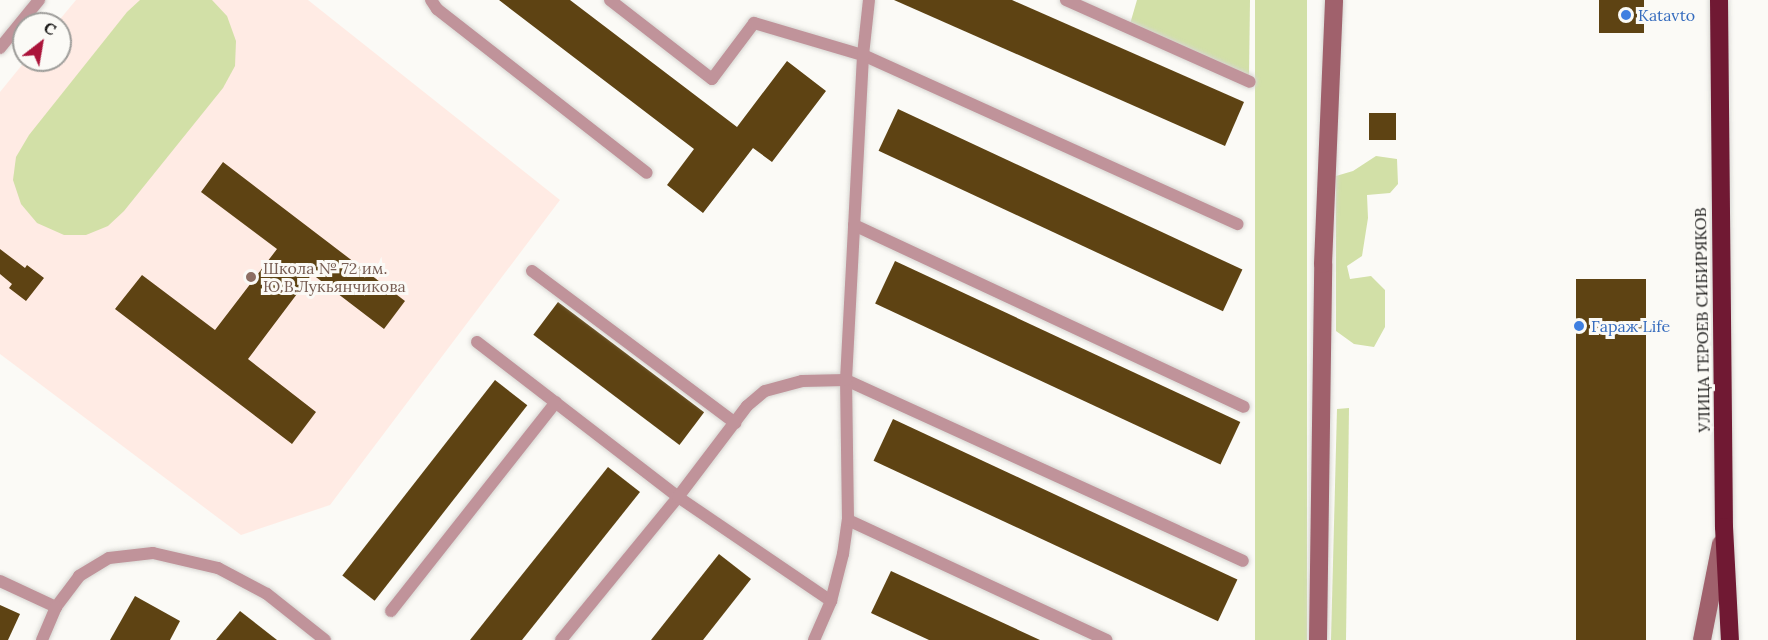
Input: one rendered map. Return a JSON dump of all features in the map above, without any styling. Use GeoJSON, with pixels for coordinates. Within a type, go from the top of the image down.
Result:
{"type":"FeatureCollection","features":[{"type":"Feature","properties":{"kind":"highway","name":"УЛИЦА ГЕРОЕВ СИБИРЯКОВ"},"geometry":{"type":"LineString","coordinates":[[1719,0],[1724,527],[1730,640]]}},
{"type":"Feature","properties":{"kind":"street"},"geometry":{"type":"LineString","coordinates":[[1318,640],[1323,264],[1334,0]]}},
{"type":"Feature","properties":{"kind":"street"},"geometry":{"type":"LineString","coordinates":[[1702,640],[1724,527]]}},
{"type":"Feature","properties":{"kind":"lane"},"geometry":{"type":"LineString","coordinates":[[0,48],[39,0]]}},
{"type":"Feature","properties":{"kind":"lane"},"geometry":{"type":"LineString","coordinates":[[431,0],[437,9],[647,173]]}},
{"type":"Feature","properties":{"kind":"lane"},"geometry":{"type":"LineString","coordinates":[[610,0],[712,79],[754,23],[863,55],[1238,224]]}},
{"type":"Feature","properties":{"kind":"lane"},"geometry":{"type":"LineString","coordinates":[[814,640],[831,601],[843,554],[848,520],[846,380],[863,55],[869,0]]}},
{"type":"Feature","properties":{"kind":"lane"},"geometry":{"type":"LineString","coordinates":[[1066,0],[1250,82]]}},
{"type":"Feature","properties":{"kind":"lane"},"geometry":{"type":"LineString","coordinates":[[854,225],[1244,407]]}},
{"type":"Feature","properties":{"kind":"lane"},"geometry":{"type":"LineString","coordinates":[[532,271],[735,423]]}},
{"type":"Feature","properties":{"kind":"lane"},"geometry":{"type":"LineString","coordinates":[[477,342],[678,497],[831,601]]}},
{"type":"Feature","properties":{"kind":"lane"},"geometry":{"type":"LineString","coordinates":[[561,640],[678,497],[747,406],[765,391],[802,381],[846,380],[1243,561]]}},
{"type":"Feature","properties":{"kind":"lane"},"geometry":{"type":"LineString","coordinates":[[391,612],[556,402]]}},
{"type":"Feature","properties":{"kind":"lane"},"geometry":{"type":"LineString","coordinates":[[848,520],[1107,640]]}},
{"type":"Feature","properties":{"kind":"lane"},"geometry":{"type":"LineString","coordinates":[[42,640],[56,607],[80,576],[109,558],[153,554],[218,568],[267,594],[326,640]]}},
{"type":"Feature","properties":{"kind":"lane"},"geometry":{"type":"LineString","coordinates":[[0,581],[56,607]]}},
{"type":"Feature","properties":{"kind":"shaded area","name":"Школа № 72 им. Ю.В.Лукьянчикова"},"geometry":{"type":"Polygon","coordinates":[[[76,0],[308,0],[560,200],[330,505],[241,535],[0,354],[0,92],[16,72],[72,72],[72,12],[66,12],[76,0]]]}},
{"type":"Feature","properties":{"kind":"green space"},"geometry":{"type":"Polygon","coordinates":[[[140,0],[212,0],[227,16],[236,41],[235,66],[223,88],[124,211],[108,226],[86,235],[64,235],[37,223],[21,204],[13,180],[16,157],[29,135],[127,12],[140,0]]]}},
{"type":"Feature","properties":{"kind":"green space"},"geometry":{"type":"Polygon","coordinates":[[[1137,0],[1250,0],[1249,76],[1130,24],[1137,0]]]}},
{"type":"Feature","properties":{"kind":"green space"},"geometry":{"type":"Polygon","coordinates":[[[1255,0],[1307,0],[1307,640],[1255,640],[1255,0]]]}},
{"type":"Feature","properties":{"kind":"green space"},"geometry":{"type":"Polygon","coordinates":[[[1376,156],[1397,159],[1398,184],[1390,193],[1367,195],[1368,218],[1362,256],[1347,266],[1350,279],[1371,276],[1385,290],[1385,327],[1374,347],[1354,344],[1336,331],[1336,176],[1353,171],[1376,156]]]}},
{"type":"Feature","properties":{"kind":"green space"},"geometry":{"type":"Polygon","coordinates":[[[1349,408],[1346,640],[1331,640],[1337,409],[1349,408]]]}},
{"type":"Feature","properties":{"kind":"building"},"geometry":{"type":"Polygon","coordinates":[[[499,0],[570,0],[737,127],[787,61],[826,91],[772,162],[753,148],[703,213],[667,185],[694,149],[499,0]]]}},
{"type":"Feature","properties":{"kind":"building"},"geometry":{"type":"Polygon","coordinates":[[[894,0],[1012,0],[1244,102],[1225,146],[894,0]]]}},
{"type":"Feature","properties":{"kind":"building"},"geometry":{"type":"Polygon","coordinates":[[[1599,0],[1644,0],[1644,33],[1599,33],[1599,0]]]}},
{"type":"Feature","properties":{"kind":"building"},"geometry":{"type":"Polygon","coordinates":[[[898,109],[1242,270],[1223,311],[879,151],[898,109]]]}},
{"type":"Feature","properties":{"kind":"building"},"geometry":{"type":"Polygon","coordinates":[[[1369,113],[1396,113],[1396,140],[1369,140],[1369,113]]]}},
{"type":"Feature","properties":{"kind":"building"},"geometry":{"type":"Polygon","coordinates":[[[223,162],[405,301],[384,329],[312,274],[248,359],[316,412],[292,444],[115,309],[142,275],[215,330],[277,249],[201,192],[223,162]]]}},
{"type":"Feature","properties":{"kind":"building"},"geometry":{"type":"Polygon","coordinates":[[[0,249],[25,268],[27,265],[44,278],[26,301],[9,288],[12,284],[0,274],[0,249]]]}},
{"type":"Feature","properties":{"kind":"building"},"geometry":{"type":"Polygon","coordinates":[[[895,261],[1240,422],[1220,465],[875,304],[895,261]]]}},
{"type":"Feature","properties":{"kind":"building"},"geometry":{"type":"Polygon","coordinates":[[[1576,279],[1646,279],[1646,640],[1576,640],[1576,279]]]}},
{"type":"Feature","properties":{"kind":"building"},"geometry":{"type":"Polygon","coordinates":[[[558,302],[704,412],[679,445],[533,335],[558,302]]]}},
{"type":"Feature","properties":{"kind":"building"},"geometry":{"type":"Polygon","coordinates":[[[495,380],[527,405],[375,601],[342,575],[495,380]]]}},
{"type":"Feature","properties":{"kind":"building"},"geometry":{"type":"Polygon","coordinates":[[[893,419],[1237,580],[1218,621],[874,461],[893,419]]]}},
{"type":"Feature","properties":{"kind":"building"},"geometry":{"type":"Polygon","coordinates":[[[608,467],[640,492],[522,640],[470,640],[608,467]]]}},
{"type":"Feature","properties":{"kind":"building"},"geometry":{"type":"Polygon","coordinates":[[[719,554],[751,579],[703,640],[651,640],[719,554]]]}},
{"type":"Feature","properties":{"kind":"building"},"geometry":{"type":"Polygon","coordinates":[[[891,571],[1040,640],[929,640],[871,613],[891,571]]]}},
{"type":"Feature","properties":{"kind":"building"},"geometry":{"type":"Polygon","coordinates":[[[135,596],[180,621],[170,640],[110,640],[135,596]]]}},
{"type":"Feature","properties":{"kind":"building"},"geometry":{"type":"Polygon","coordinates":[[[0,605],[20,614],[8,640],[0,640],[0,605]]]}},
{"type":"Feature","properties":{"kind":"building"},"geometry":{"type":"Polygon","coordinates":[[[240,611],[277,640],[216,640],[240,611]]]}},
{"type":"Feature","properties":{"kind":"place","name":"Katavto"},"geometry":{"type":"Point","coordinates":[1626,15]}},
{"type":"Feature","properties":{"kind":"place","name":"Школа № 72 им. Ю.В.Лукьянчикова"},"geometry":{"type":"Point","coordinates":[251,277]}},
{"type":"Feature","properties":{"kind":"place","name":"Гараж Life"},"geometry":{"type":"Point","coordinates":[1579,326]}}]}
